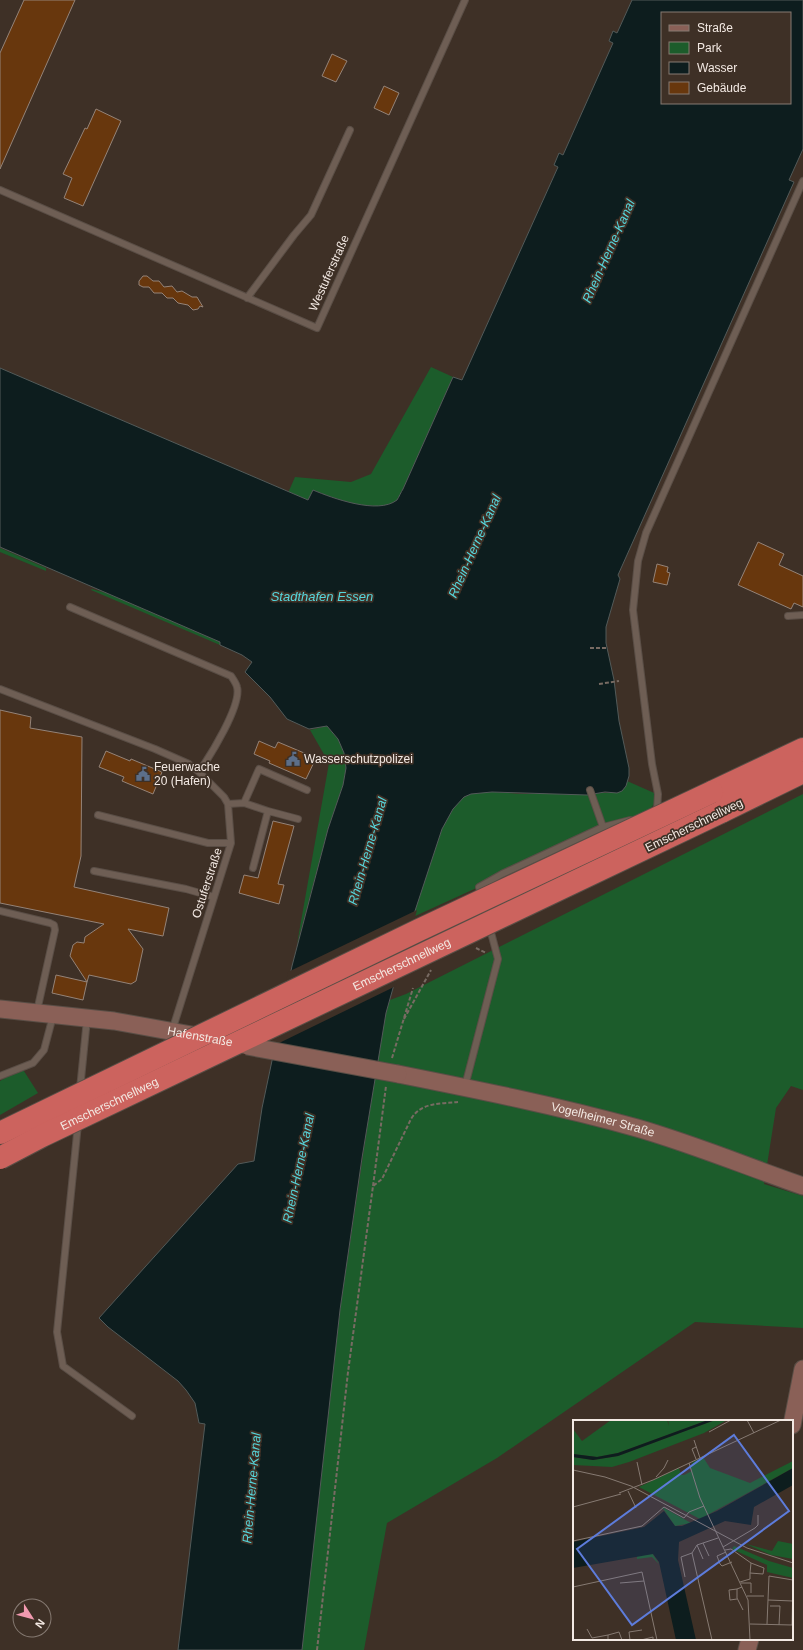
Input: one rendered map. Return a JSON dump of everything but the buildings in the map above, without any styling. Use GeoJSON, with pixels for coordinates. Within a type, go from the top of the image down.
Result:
{"type":"FeatureCollection","features":[{"type":"Feature","properties":{"kind":"highway","name":"Emscherschnellweg"},"geometry":{"type":"LineString","coordinates":[[0,1158],[717,802],[803,749]]}},
{"type":"Feature","properties":{"kind":"highway","name":"Emscherschnellweg"},"geometry":{"type":"LineString","coordinates":[[0,1133],[419,930],[717,802],[803,772]]}},
{"type":"Feature","properties":{"kind":"street","name":"Hafenstraße"},"geometry":{"type":"LineString","coordinates":[[0,1009],[87,1017],[172,1031],[398,1074]]}},
{"type":"Feature","properties":{"kind":"street","name":"Vogelheimer Straße"},"geometry":{"type":"LineString","coordinates":[[398,1074],[461,1095],[540,1103],[638,1129],[680,1142],[803,1186]]}},
{"type":"Feature","properties":{"kind":"street"},"geometry":{"type":"LineString","coordinates":[[793,1420],[803,1369]]}},
{"type":"Feature","properties":{"kind":"street"},"geometry":{"type":"LineString","coordinates":[[747,1650],[750,1640]]}},
{"type":"Feature","properties":{"kind":"lane","name":"Westuferstraße"},"geometry":{"type":"LineString","coordinates":[[0,190],[316,328],[465,0]]}},
{"type":"Feature","properties":{"kind":"lane"},"geometry":{"type":"LineString","coordinates":[[247,298],[294,235],[312,215],[350,130]]}},
{"type":"Feature","properties":{"kind":"lane"},"geometry":{"type":"LineString","coordinates":[[651,812],[657,810],[658,794],[652,764],[632,610],[638,561],[646,533],[803,181]]}},
{"type":"Feature","properties":{"kind":"lane"},"geometry":{"type":"LineString","coordinates":[[70,607],[231,676],[237,687],[236,700],[225,727],[200,772]]}},
{"type":"Feature","properties":{"kind":"lane"},"geometry":{"type":"LineString","coordinates":[[788,616],[803,615]]}},
{"type":"Feature","properties":{"kind":"lane"},"geometry":{"type":"LineString","coordinates":[[0,689],[155,749],[189,764],[200,772],[224,797],[228,804],[244,803],[298,819]]}},
{"type":"Feature","properties":{"kind":"lane"},"geometry":{"type":"LineString","coordinates":[[244,803],[259,769],[307,790]]}},
{"type":"Feature","properties":{"kind":"lane"},"geometry":{"type":"LineString","coordinates":[[590,790],[603,827]]}},
{"type":"Feature","properties":{"kind":"lane","name":"Ostuferstraße"},"geometry":{"type":"LineString","coordinates":[[172,1031],[231,843],[228,804]]}},
{"type":"Feature","properties":{"kind":"lane"},"geometry":{"type":"LineString","coordinates":[[252,868],[268,811]]}},
{"type":"Feature","properties":{"kind":"lane"},"geometry":{"type":"LineString","coordinates":[[98,815],[208,843],[231,843]]}},
{"type":"Feature","properties":{"kind":"lane"},"geometry":{"type":"LineString","coordinates":[[461,1095],[498,959],[479,887],[502,874],[603,827],[640,818]]}},
{"type":"Feature","properties":{"kind":"lane"},"geometry":{"type":"LineString","coordinates":[[94,871],[186,889],[214,897]]}},
{"type":"Feature","properties":{"kind":"lane"},"geometry":{"type":"LineString","coordinates":[[0,911],[54,925],[55,930],[36,1013]]}},
{"type":"Feature","properties":{"kind":"lane"},"geometry":{"type":"LineString","coordinates":[[0,1076],[33,1063],[44,1050],[53,1014]]}},
{"type":"Feature","properties":{"kind":"lane"},"geometry":{"type":"LineString","coordinates":[[79,1105],[87,1017]]}},
{"type":"Feature","properties":{"kind":"lane"},"geometry":{"type":"LineString","coordinates":[[78,1113],[57,1332],[63,1366],[132,1416]]}},
{"type":"Feature","properties":{"kind":"path"},"geometry":{"type":"LineString","coordinates":[[590,648],[606,648]]}},
{"type":"Feature","properties":{"kind":"path"},"geometry":{"type":"LineString","coordinates":[[599,684],[619,681]]}},
{"type":"Feature","properties":{"kind":"path"},"geometry":{"type":"LineString","coordinates":[[472,948],[479,949],[498,959]]}},
{"type":"Feature","properties":{"kind":"path"},"geometry":{"type":"LineString","coordinates":[[402,1024],[433,967]]}},
{"type":"Feature","properties":{"kind":"path"},"geometry":{"type":"LineString","coordinates":[[316,1650],[348,1372],[373,1186],[382,1179],[411,1119],[417,1111],[428,1105],[461,1095]]}},
{"type":"Feature","properties":{"kind":"green space"},"geometry":{"type":"Polygon","coordinates":[[[431,367],[453,377],[397,500],[389,504],[379,506],[367,506],[343,501],[313,490],[308,500],[288,493],[295,477],[351,482],[371,474],[431,367]]]}},
{"type":"Feature","properties":{"kind":"green space"},"geometry":{"type":"Polygon","coordinates":[[[0,548],[46,568],[46,571],[0,552],[0,548]]]}},
{"type":"Feature","properties":{"kind":"green space"},"geometry":{"type":"Polygon","coordinates":[[[91,590],[106,593],[220,642],[220,645],[91,590]]]}},
{"type":"Feature","properties":{"kind":"green space"},"geometry":{"type":"Polygon","coordinates":[[[327,726],[338,739],[344,753],[346,768],[343,785],[328,829],[297,944],[329,763],[310,730],[327,726]]]}},
{"type":"Feature","properties":{"kind":"green space"},"geometry":{"type":"Polygon","coordinates":[[[627,781],[661,796],[650,809],[413,917],[434,848],[442,829],[460,800],[471,794],[485,792],[526,794],[617,793],[626,786],[627,781]]]}},
{"type":"Feature","properties":{"kind":"green space"},"geometry":{"type":"Polygon","coordinates":[[[803,794],[803,1090],[791,1086],[776,1108],[764,1184],[803,1196],[803,1328],[695,1322],[497,1458],[387,1523],[364,1650],[302,1650],[340,1310],[377,1062],[386,1013],[390,1000],[406,994],[803,794]]]}},
{"type":"Feature","properties":{"kind":"green space"},"geometry":{"type":"Polygon","coordinates":[[[22,1068],[38,1093],[0,1115],[0,1081],[22,1068]]]}},
{"type":"Feature","properties":{"kind":"water"},"geometry":{"type":"Polygon","coordinates":[[[632,0],[803,0],[803,149],[789,180],[794,182],[618,575],[620,579],[606,627],[606,643],[614,680],[619,721],[629,768],[629,776],[626,786],[622,791],[617,793],[605,792],[587,795],[492,792],[471,794],[464,797],[453,809],[442,829],[413,917],[386,1013],[362,1158],[340,1310],[302,1650],[178,1650],[205,1424],[199,1423],[195,1403],[178,1381],[108,1327],[99,1318],[238,1164],[254,1161],[262,1108],[292,966],[328,829],[343,785],[346,768],[344,753],[338,739],[327,726],[309,729],[287,719],[270,697],[245,672],[252,662],[242,655],[220,645],[220,642],[0,547],[0,368],[308,500],[313,490],[343,501],[367,506],[389,504],[397,500],[453,377],[462,380],[558,167],[554,165],[559,153],[563,155],[613,43],[609,41],[613,31],[617,33],[632,0]]]}},
{"type":"Feature","properties":{"kind":"pier"},"geometry":{"type":"Polygon","coordinates":[[[417,910],[396,986],[273,1046],[288,972],[417,910]]]}},
{"type":"Feature","properties":{"kind":"place","name":"Wasserschutzpolizei"},"geometry":{"type":"Point","coordinates":[293,759]}},
{"type":"Feature","properties":{"kind":"place","name":"Feuerwache 20 (Hafen)"},"geometry":{"type":"Point","coordinates":[143,774]}},
{"type":"Feature","properties":{"kind":"water label","name":"Rhein-Herne-Kanal"},"geometry":{"type":"Point","coordinates":[608,251]}},
{"type":"Feature","properties":{"kind":"water label","name":"Rhein-Herne-Kanal"},"geometry":{"type":"Point","coordinates":[474,546]}},
{"type":"Feature","properties":{"kind":"water label","name":"Stadthafen Essen"},"geometry":{"type":"Point","coordinates":[322,596]}},
{"type":"Feature","properties":{"kind":"water label","name":"Rhein-Herne-Kanal"},"geometry":{"type":"Point","coordinates":[367,851]}},
{"type":"Feature","properties":{"kind":"water label","name":"Rhein-Herne-Kanal"},"geometry":{"type":"Point","coordinates":[298,1168]}},
{"type":"Feature","properties":{"kind":"water label","name":"Rhein-Herne-Kanal"},"geometry":{"type":"Point","coordinates":[251,1488]}}]}
